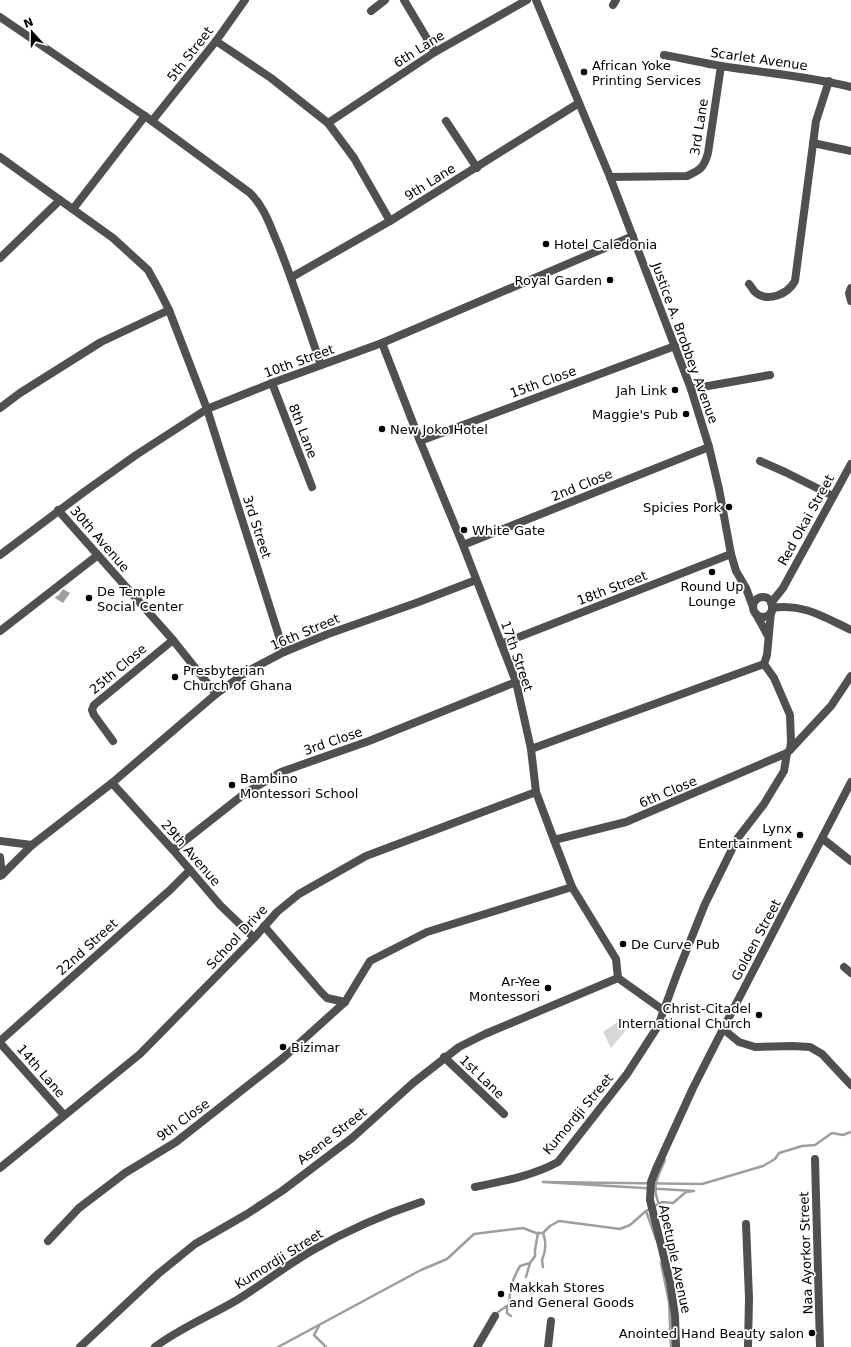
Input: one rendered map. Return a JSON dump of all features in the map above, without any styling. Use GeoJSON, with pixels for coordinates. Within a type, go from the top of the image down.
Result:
{"type":"FeatureCollection","features":[{"type":"Feature","properties":{"kind":"street","name":"5th Street"},"geometry":{"type":"LineString","coordinates":[[73,209],[216,41],[245,0]]}},
{"type":"Feature","properties":{"kind":"street"},"geometry":{"type":"LineString","coordinates":[[371,11],[385,0]]}},
{"type":"Feature","properties":{"kind":"street"},"geometry":{"type":"LineString","coordinates":[[404,0],[435,52]]}},
{"type":"Feature","properties":{"kind":"street","name":"6th Lane"},"geometry":{"type":"LineString","coordinates":[[328,123],[435,52],[527,0]]}},
{"type":"Feature","properties":{"kind":"street","name":"Justice A. Brobbey Avenue"},"geometry":{"type":"LineString","coordinates":[[536,0],[610,177],[692,389],[709,447],[719,489],[731,554],[736,571],[746,588],[754,610],[768,636]]}},
{"type":"Feature","properties":{"kind":"street"},"geometry":{"type":"LineString","coordinates":[[0,17],[149,119],[257,200],[264,211],[292,277],[321,365]]}},
{"type":"Feature","properties":{"kind":"street"},"geometry":{"type":"LineString","coordinates":[[216,41],[271,78],[328,123],[354,158],[390,221]]}},
{"type":"Feature","properties":{"kind":"street","name":"Scarlet Avenue"},"geometry":{"type":"LineString","coordinates":[[664,55],[721,66],[829,81],[851,87]]}},
{"type":"Feature","properties":{"kind":"street","name":"3rd Lane"},"geometry":{"type":"LineString","coordinates":[[610,177],[687,176],[699,171],[706,164],[721,66]]}},
{"type":"Feature","properties":{"kind":"street"},"geometry":{"type":"LineString","coordinates":[[749,284],[755,292],[768,297],[787,292],[792,288],[795,281],[818,110],[829,81]]}},
{"type":"Feature","properties":{"kind":"street","name":"9th Lane"},"geometry":{"type":"LineString","coordinates":[[292,277],[390,221],[579,103]]}},
{"type":"Feature","properties":{"kind":"street"},"geometry":{"type":"LineString","coordinates":[[446,121],[477,168]]}},
{"type":"Feature","properties":{"kind":"street"},"geometry":{"type":"LineString","coordinates":[[813,143],[851,151]]}},
{"type":"Feature","properties":{"kind":"street","name":"3rd Street"},"geometry":{"type":"LineString","coordinates":[[0,157],[113,238],[148,270],[169,310],[207,409],[284,652]]}},
{"type":"Feature","properties":{"kind":"street"},"geometry":{"type":"LineString","coordinates":[[0,258],[60,200]]}},
{"type":"Feature","properties":{"kind":"street","name":"10th Street"},"geometry":{"type":"LineString","coordinates":[[0,555],[58,510],[136,455],[207,409],[272,383],[382,343],[633,236]]}},
{"type":"Feature","properties":{"kind":"street"},"geometry":{"type":"LineString","coordinates":[[851,288],[849,293],[851,301]]}},
{"type":"Feature","properties":{"kind":"street"},"geometry":{"type":"LineString","coordinates":[[0,408],[20,393],[102,342],[169,310]]}},
{"type":"Feature","properties":{"kind":"street","name":"17th Street"},"geometry":{"type":"LineString","coordinates":[[382,343],[516,682],[531,749],[536,792],[572,887],[616,959],[618,978]]}},
{"type":"Feature","properties":{"kind":"street","name":"15th Close"},"geometry":{"type":"LineString","coordinates":[[420,441],[675,346]]}},
{"type":"Feature","properties":{"kind":"street"},"geometry":{"type":"LineString","coordinates":[[692,389],[770,375]]}},
{"type":"Feature","properties":{"kind":"street","name":"8th Lane"},"geometry":{"type":"LineString","coordinates":[[272,383],[312,487]]}},
{"type":"Feature","properties":{"kind":"street","name":"2nd Close"},"geometry":{"type":"LineString","coordinates":[[463,545],[709,447]]}},
{"type":"Feature","properties":{"kind":"street"},"geometry":{"type":"LineString","coordinates":[[760,461],[833,496]]}},
{"type":"Feature","properties":{"kind":"street","name":"Red Okai Street"},"geometry":{"type":"LineString","coordinates":[[772,608],[851,464]]}},
{"type":"Feature","properties":{"kind":"street","name":"30th Avenue"},"geometry":{"type":"LineString","coordinates":[[58,510],[173,640],[216,694]]}},
{"type":"Feature","properties":{"kind":"street","name":"18th Street"},"geometry":{"type":"LineString","coordinates":[[501,644],[731,554]]}},
{"type":"Feature","properties":{"kind":"street"},"geometry":{"type":"LineString","coordinates":[[0,631],[98,555]]}},
{"type":"Feature","properties":{"kind":"street","name":"16th Street"},"geometry":{"type":"LineString","coordinates":[[1,876],[32,845],[112,783],[216,694],[248,671],[284,652],[328,634],[476,580]]}},
{"type":"Feature","properties":{"kind":"street","name":"Justice A. Brobbey Avenue"},"geometry":{"type":"LineString","coordinates":[[746,588],[762,598]]}},
{"type":"Feature","properties":{"kind":"street"},"geometry":{"type":"LineString","coordinates":[[783,588],[755,601],[754,610],[764,617],[772,608],[786,606],[797,607],[819,614],[851,630]]}},
{"type":"Feature","properties":{"kind":"street"},"geometry":{"type":"LineString","coordinates":[[762,598],[770,601],[772,608],[767,655],[764,664]]}},
{"type":"Feature","properties":{"kind":"street","name":"25th Close"},"geometry":{"type":"LineString","coordinates":[[113,741],[94,715],[92,710],[94,705],[173,640]]}},
{"type":"Feature","properties":{"kind":"street"},"geometry":{"type":"LineString","coordinates":[[531,749],[764,664]]}},
{"type":"Feature","properties":{"kind":"street"},"geometry":{"type":"LineString","coordinates":[[764,664],[774,678],[790,715],[791,742],[789,752]]}},
{"type":"Feature","properties":{"kind":"street"},"geometry":{"type":"LineString","coordinates":[[789,752],[831,706],[851,676]]}},
{"type":"Feature","properties":{"kind":"street","name":"3rd Close"},"geometry":{"type":"LineString","coordinates":[[173,850],[244,794],[281,772],[369,742],[516,682]]}},
{"type":"Feature","properties":{"kind":"street","name":"Kumordji Street"},"geometry":{"type":"LineString","coordinates":[[475,1187],[528,1175],[544,1170],[558,1162],[627,1074],[662,1018],[663,1010],[705,904],[737,839],[764,804],[784,771],[789,752]]}},
{"type":"Feature","properties":{"kind":"street","name":"6th Close"},"geometry":{"type":"LineString","coordinates":[[554,840],[626,822],[789,752]]}},
{"type":"Feature","properties":{"kind":"street","name":"Golden Street"},"geometry":{"type":"LineString","coordinates":[[650,1200],[651,1182],[693,1088],[823,839],[851,782]]}},
{"type":"Feature","properties":{"kind":"street","name":"29th Avenue"},"geometry":{"type":"LineString","coordinates":[[112,783],[173,850],[220,905],[254,938]]}},
{"type":"Feature","properties":{"kind":"street","name":"School Drive"},"geometry":{"type":"LineString","coordinates":[[0,1168],[140,1054],[254,938],[277,912],[299,894],[366,856],[536,792]]}},
{"type":"Feature","properties":{"kind":"street"},"geometry":{"type":"LineString","coordinates":[[823,839],[851,861]]}},
{"type":"Feature","properties":{"kind":"street"},"geometry":{"type":"LineString","coordinates":[[0,841],[32,845]]}},
{"type":"Feature","properties":{"kind":"street","name":"16th Street"},"geometry":{"type":"LineString","coordinates":[[0,857],[1,876]]}},
{"type":"Feature","properties":{"kind":"street","name":"22nd Street"},"geometry":{"type":"LineString","coordinates":[[0,1042],[170,890],[190,870]]}},
{"type":"Feature","properties":{"kind":"street","name":"9th Close"},"geometry":{"type":"LineString","coordinates":[[48,1241],[79,1208],[125,1173],[176,1142],[283,1058],[345,1002],[370,961],[406,942],[434,930],[572,887]]}},
{"type":"Feature","properties":{"kind":"street"},"geometry":{"type":"LineString","coordinates":[[264,926],[327,998],[345,1002]]}},
{"type":"Feature","properties":{"kind":"street"},"geometry":{"type":"LineString","coordinates":[[844,967],[851,974]]}},
{"type":"Feature","properties":{"kind":"street"},"geometry":{"type":"LineString","coordinates":[[618,978],[663,1010]]}},
{"type":"Feature","properties":{"kind":"street","name":"Asene Street"},"geometry":{"type":"LineString","coordinates":[[80,1347],[158,1274],[195,1244],[247,1214],[282,1191],[352,1138],[444,1057],[459,1047],[485,1034],[618,978]]}},
{"type":"Feature","properties":{"kind":"street"},"geometry":{"type":"LineString","coordinates":[[723,1029],[739,1042],[755,1047],[810,1047],[822,1054],[851,1085]]}},
{"type":"Feature","properties":{"kind":"street","name":"14th Lane"},"geometry":{"type":"LineString","coordinates":[[0,1042],[64,1115]]}},
{"type":"Feature","properties":{"kind":"street","name":"1st Lane"},"geometry":{"type":"LineString","coordinates":[[444,1057],[504,1114]]}},
{"type":"Feature","properties":{"kind":"street","name":"Naa Ayorkor Street"},"geometry":{"type":"LineString","coordinates":[[815,1159],[820,1347]]}},
{"type":"Feature","properties":{"kind":"street","name":"Apetuple Avenue"},"geometry":{"type":"LineString","coordinates":[[650,1200],[655,1214],[670,1282],[674,1311],[676,1347]]}},
{"type":"Feature","properties":{"kind":"street","name":"Kumordji Street"},"geometry":{"type":"LineString","coordinates":[[156,1347],[170,1336],[259,1286],[312,1251],[372,1220],[421,1202]]}},
{"type":"Feature","properties":{"kind":"street"},"geometry":{"type":"LineString","coordinates":[[746,1224],[749,1298],[748,1347]]}},
{"type":"Feature","properties":{"kind":"street"},"geometry":{"type":"LineString","coordinates":[[477,1347],[495,1316]]}},
{"type":"Feature","properties":{"kind":"street"},"geometry":{"type":"LineString","coordinates":[[548,1347],[550,1321]]}},
{"type":"Feature","properties":{"kind":"shaded area"},"geometry":{"type":"Polygon","coordinates":[[[63,589],[70,593],[63,603],[55,598],[63,589]]]}},
{"type":"Feature","properties":{"kind":"shaded area"},"geometry":{"type":"Polygon","coordinates":[[[621,1020],[627,1029],[611,1048],[603,1032],[621,1020]]]}},
{"type":"Feature","properties":{"kind":"waterway"},"geometry":{"type":"LineString","coordinates":[[278,1347],[421,1270],[447,1259],[474,1234],[523,1228],[536,1233],[543,1233],[550,1226],[559,1221],[620,1229],[630,1225],[646,1211],[662,1202],[673,1203],[686,1192],[694,1191],[543,1182],[702,1184],[763,1166],[775,1159],[779,1153],[802,1146],[815,1145],[832,1133],[843,1135],[851,1132]]}},
{"type":"Feature","properties":{"kind":"waterway"},"geometry":{"type":"LineString","coordinates":[[659,1204],[656,1192],[656,1182],[665,1160]]}},
{"type":"Feature","properties":{"kind":"waterway"},"geometry":{"type":"LineString","coordinates":[[646,1211],[656,1239]]}},
{"type":"Feature","properties":{"kind":"waterway"},"geometry":{"type":"LineString","coordinates":[[496,1316],[498,1312],[510,1304],[512,1285],[520,1266],[530,1263],[535,1256],[538,1233]]}},
{"type":"Feature","properties":{"kind":"waterway"},"geometry":{"type":"LineString","coordinates":[[543,1233],[546,1247],[542,1260],[543,1267]]}},
{"type":"Feature","properties":{"kind":"waterway"},"geometry":{"type":"LineString","coordinates":[[526,1277],[530,1263]]}},
{"type":"Feature","properties":{"kind":"waterway"},"geometry":{"type":"LineString","coordinates":[[661,1263],[669,1302],[671,1347]]}},
{"type":"Feature","properties":{"kind":"waterway"},"geometry":{"type":"LineString","coordinates":[[507,1307],[507,1313],[511,1316]]}},
{"type":"Feature","properties":{"kind":"waterway"},"geometry":{"type":"LineString","coordinates":[[319,1326],[314,1335],[326,1347]]}},
{"type":"Feature","properties":{"kind":"place","name":"African Yoke Printing Services"},"geometry":{"type":"Point","coordinates":[584,72]}},
{"type":"Feature","properties":{"kind":"place","name":"Hotel Caledonia"},"geometry":{"type":"Point","coordinates":[546,244]}},
{"type":"Feature","properties":{"kind":"place","name":"Royal Garden"},"geometry":{"type":"Point","coordinates":[610,280]}},
{"type":"Feature","properties":{"kind":"place","name":"Jah Link"},"geometry":{"type":"Point","coordinates":[675,390]}},
{"type":"Feature","properties":{"kind":"place","name":"Maggie's Pub"},"geometry":{"type":"Point","coordinates":[686,414]}},
{"type":"Feature","properties":{"kind":"place","name":"New Joko Hotel"},"geometry":{"type":"Point","coordinates":[382,429]}},
{"type":"Feature","properties":{"kind":"place","name":"Spicies Pork"},"geometry":{"type":"Point","coordinates":[729,507]}},
{"type":"Feature","properties":{"kind":"place","name":"White Gate"},"geometry":{"type":"Point","coordinates":[464,530]}},
{"type":"Feature","properties":{"kind":"place","name":"Round Up Lounge"},"geometry":{"type":"Point","coordinates":[712,572]}},
{"type":"Feature","properties":{"kind":"place","name":"De Temple Social Center"},"geometry":{"type":"Point","coordinates":[89,598]}},
{"type":"Feature","properties":{"kind":"place","name":"Presbyterian Church of Ghana"},"geometry":{"type":"Point","coordinates":[175,677]}},
{"type":"Feature","properties":{"kind":"place","name":"Bambino Montessori School"},"geometry":{"type":"Point","coordinates":[232,785]}},
{"type":"Feature","properties":{"kind":"place","name":"Lynx Entertainment"},"geometry":{"type":"Point","coordinates":[800,835]}},
{"type":"Feature","properties":{"kind":"place","name":"De Curve Pub"},"geometry":{"type":"Point","coordinates":[623,944]}},
{"type":"Feature","properties":{"kind":"place","name":"Ar-Yee Montessori"},"geometry":{"type":"Point","coordinates":[548,988]}},
{"type":"Feature","properties":{"kind":"place","name":"Christ-Citadel International Church"},"geometry":{"type":"Point","coordinates":[759,1015]}},
{"type":"Feature","properties":{"kind":"place","name":"Bizimar"},"geometry":{"type":"Point","coordinates":[283,1047]}},
{"type":"Feature","properties":{"kind":"place","name":"Makkah Stores and General Goods"},"geometry":{"type":"Point","coordinates":[501,1294]}},
{"type":"Feature","properties":{"kind":"place","name":"Anointed Hand Beauty salon"},"geometry":{"type":"Point","coordinates":[812,1333]}}]}
